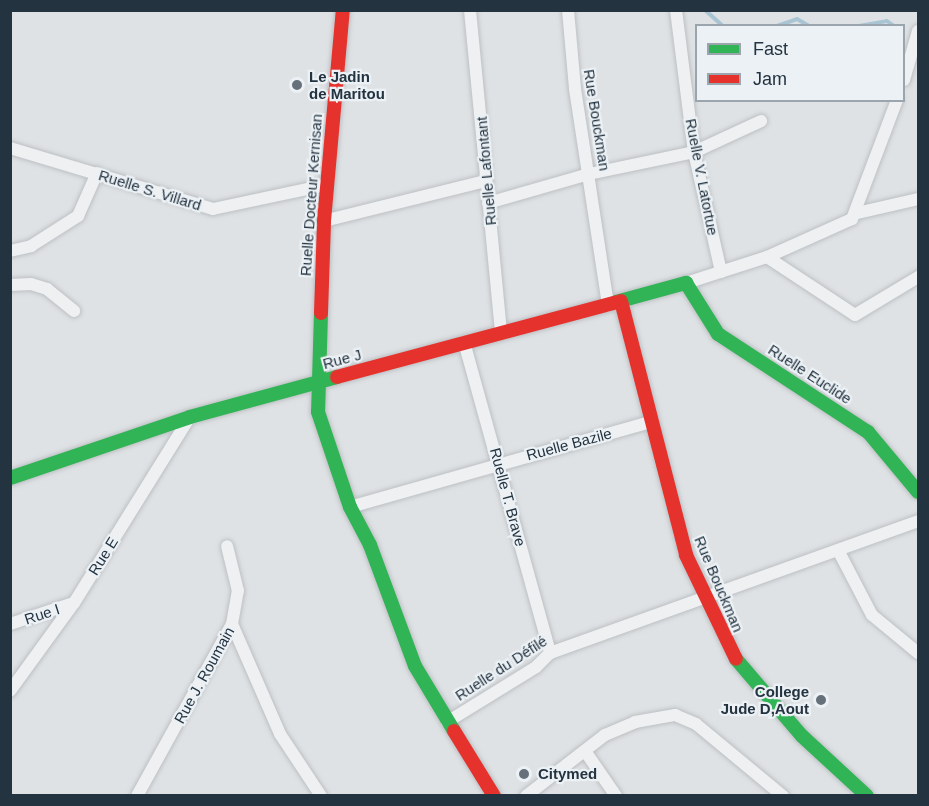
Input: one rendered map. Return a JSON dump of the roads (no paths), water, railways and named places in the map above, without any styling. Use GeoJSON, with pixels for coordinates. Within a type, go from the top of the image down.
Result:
{"type":"FeatureCollection","features":[{"type":"Feature","properties":{"kind":"street","name":"Ruelle Docteur Kernisan"},"geometry":{"type":"LineString","coordinates":[[317,383],[326,185],[343,10]]}},
{"type":"Feature","properties":{"kind":"street","name":"Ruelle Lafontant"},"geometry":{"type":"LineString","coordinates":[[470,10],[501,332]]}},
{"type":"Feature","properties":{"kind":"street","name":"Rue Bouckman"},"geometry":{"type":"LineString","coordinates":[[568,10],[589,174],[615,303],[651,422],[686,555],[733,655],[802,736],[867,795]]}},
{"type":"Feature","properties":{"kind":"street","name":"Ruelle V. Latortue"},"geometry":{"type":"LineString","coordinates":[[676,10],[694,152],[721,272]]}},
{"type":"Feature","properties":{"kind":"street"},"geometry":{"type":"LineString","coordinates":[[905,73],[918,31]]}},
{"type":"Feature","properties":{"kind":"street"},"geometry":{"type":"LineString","coordinates":[[857,213],[896,102]]}},
{"type":"Feature","properties":{"kind":"street"},"geometry":{"type":"LineString","coordinates":[[488,203],[589,174],[694,152],[761,121]]}},
{"type":"Feature","properties":{"kind":"street","name":"Ruelle S. Villard"},"geometry":{"type":"LineString","coordinates":[[10,148],[213,209],[326,185]]}},
{"type":"Feature","properties":{"kind":"street"},"geometry":{"type":"LineString","coordinates":[[10,251],[31,246],[78,216],[97,173]]}},
{"type":"Feature","properties":{"kind":"street"},"geometry":{"type":"LineString","coordinates":[[324,221],[486,181]]}},
{"type":"Feature","properties":{"kind":"street"},"geometry":{"type":"LineString","coordinates":[[686,283],[767,257],[839,228],[857,213],[918,199]]}},
{"type":"Feature","properties":{"kind":"street"},"geometry":{"type":"LineString","coordinates":[[767,257],[855,315],[918,277]]}},
{"type":"Feature","properties":{"kind":"street","name":"Rue J"},"geometry":{"type":"LineString","coordinates":[[10,478],[190,417],[686,283]]}},
{"type":"Feature","properties":{"kind":"street","name":"Ruelle Euclide"},"geometry":{"type":"LineString","coordinates":[[686,283],[718,334],[868,432],[914,475],[918,492]]}},
{"type":"Feature","properties":{"kind":"street"},"geometry":{"type":"LineString","coordinates":[[10,285],[46,289],[74,311]]}},
{"type":"Feature","properties":{"kind":"street","name":"Ruelle T. Brave"},"geometry":{"type":"LineString","coordinates":[[464,342],[550,653]]}},
{"type":"Feature","properties":{"kind":"street","name":"Ruelle du Défilé"},"geometry":{"type":"LineString","coordinates":[[317,383],[318,412],[350,507],[370,545],[414,666],[447,722],[536,667],[550,653],[839,552],[918,521]]}},
{"type":"Feature","properties":{"kind":"street","name":"Rue E"},"geometry":{"type":"LineString","coordinates":[[10,691],[74,603],[190,417]]}},
{"type":"Feature","properties":{"kind":"street","name":"Ruelle Bazile"},"geometry":{"type":"LineString","coordinates":[[350,507],[651,422]]}},
{"type":"Feature","properties":{"kind":"street","name":"Rue J. Roumain"},"geometry":{"type":"LineString","coordinates":[[137,795],[232,624],[238,591],[227,546]]}},
{"type":"Feature","properties":{"kind":"street"},"geometry":{"type":"LineString","coordinates":[[839,552],[872,615],[918,653]]}},
{"type":"Feature","properties":{"kind":"street","name":"Rue I"},"geometry":{"type":"LineString","coordinates":[[10,624],[74,603]]}},
{"type":"Feature","properties":{"kind":"street"},"geometry":{"type":"LineString","coordinates":[[232,624],[280,734],[321,795]]}},
{"type":"Feature","properties":{"kind":"street"},"geometry":{"type":"LineString","coordinates":[[526,795],[604,735],[635,722],[675,716],[686,718],[783,795]]}},
{"type":"Feature","properties":{"kind":"street"},"geometry":{"type":"LineString","coordinates":[[447,722],[494,795]]}},
{"type":"Feature","properties":{"kind":"street"},"geometry":{"type":"LineString","coordinates":[[585,751],[616,795]]}},
{"type":"Feature","properties":{"kind":"waterway"},"geometry":{"type":"LineString","coordinates":[[705,10],[721,24]]}},
{"type":"Feature","properties":{"kind":"waterway"},"geometry":{"type":"LineString","coordinates":[[783,24],[797,19],[806,24]]}},
{"type":"Feature","properties":{"kind":"waterway"},"geometry":{"type":"LineString","coordinates":[[870,24],[887,21],[891,24]]}},
{"type":"Feature","properties":{"kind":"place","name":"Le Jadin de Maritou"},"geometry":{"type":"Point","coordinates":[297,85]}},
{"type":"Feature","properties":{"kind":"place","name":"College Jude D,Aout"},"geometry":{"type":"Point","coordinates":[821,700]}},
{"type":"Feature","properties":{"kind":"place","name":"Citymed"},"geometry":{"type":"Point","coordinates":[524,774]}}]}
